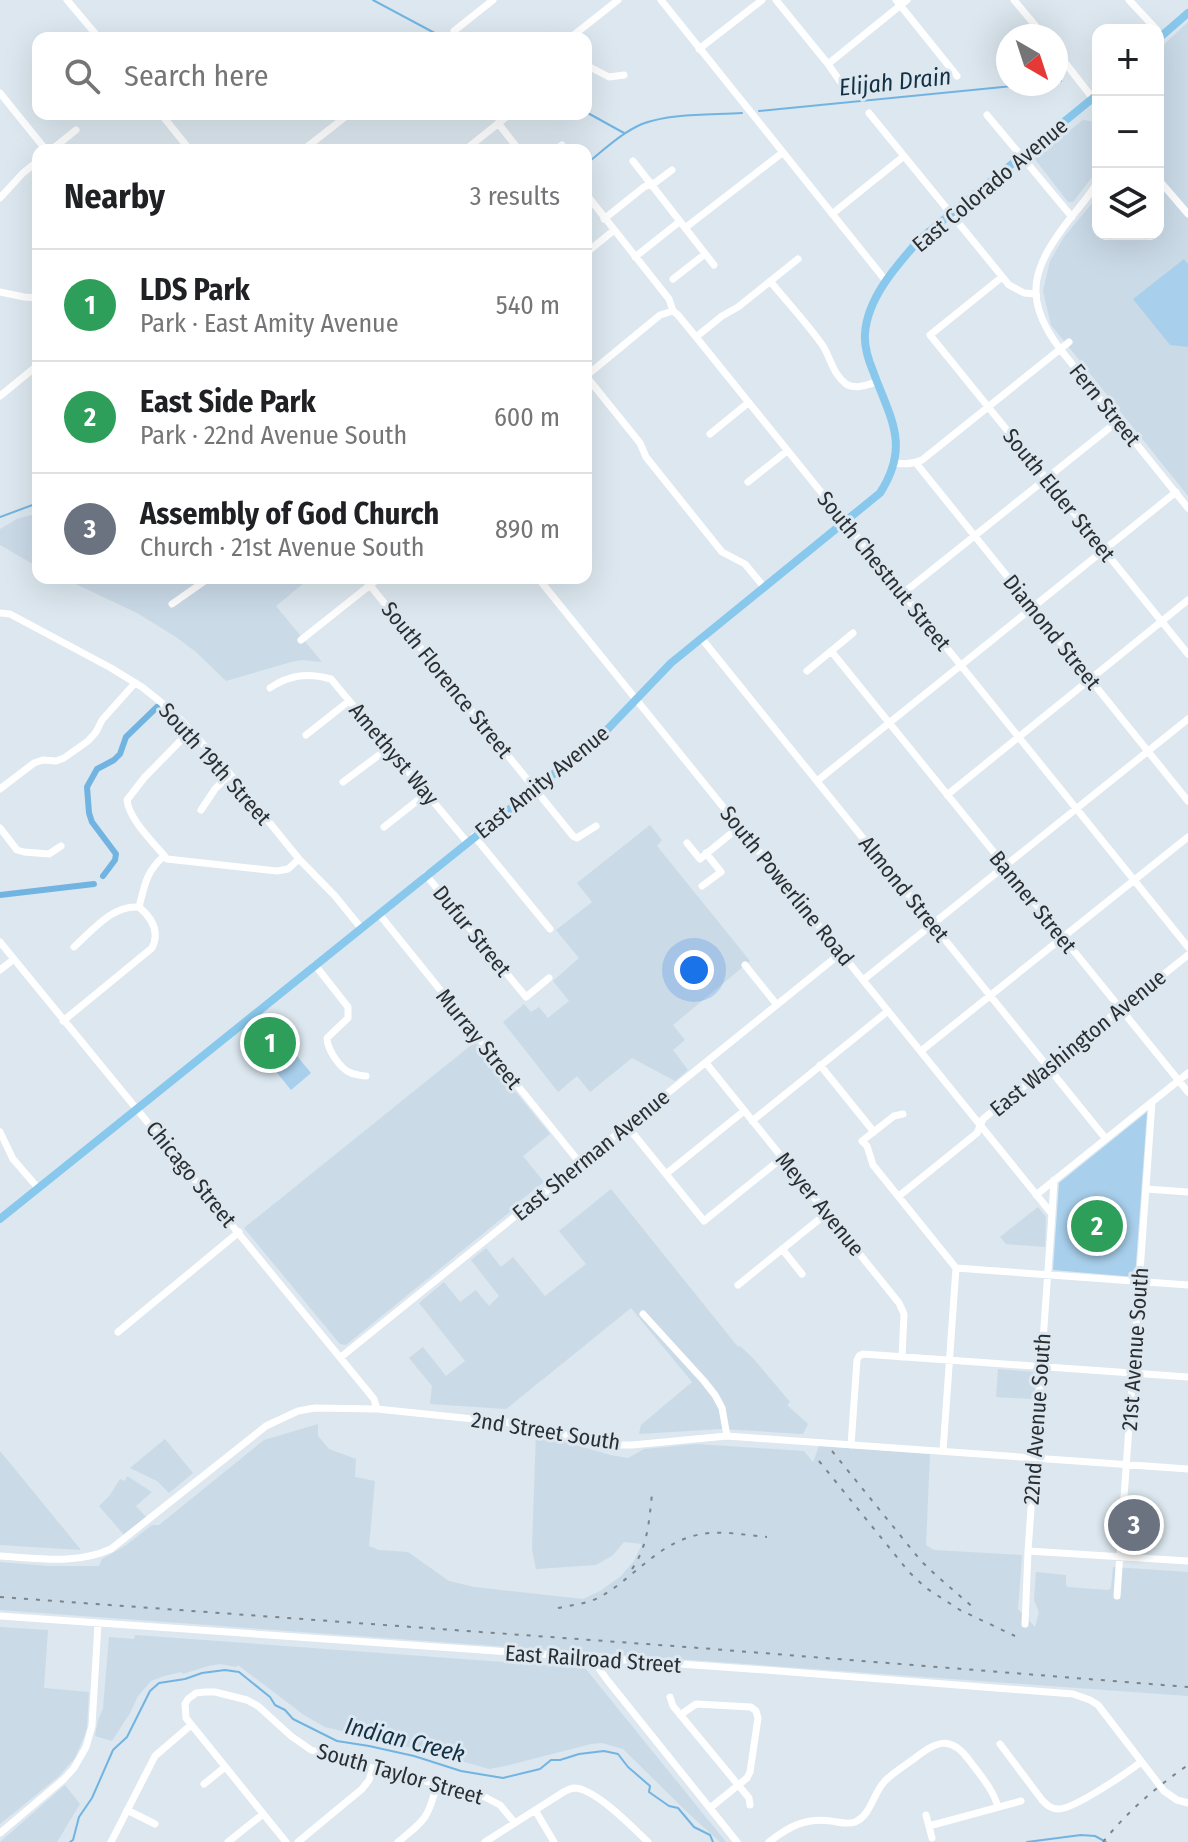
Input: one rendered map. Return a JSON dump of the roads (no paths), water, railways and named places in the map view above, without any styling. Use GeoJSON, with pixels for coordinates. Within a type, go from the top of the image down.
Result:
{"type":"FeatureCollection","features":[{"type":"Feature","properties":{"kind":"main road"},"geometry":{"type":"LineString","coordinates":[[1164,30],[1188,13]]}},
{"type":"Feature","properties":{"kind":"main road","name":"East Colorado Avenue"},"geometry":{"type":"LineString","coordinates":[[886,281],[920,239],[1092,103]]}},
{"type":"Feature","properties":{"kind":"main road"},"geometry":{"type":"LineString","coordinates":[[886,281],[870,312],[865,335],[866,348],[893,425],[896,463]]}},
{"type":"Feature","properties":{"kind":"main road","name":"East Amity Avenue"},"geometry":{"type":"LineString","coordinates":[[0,1219],[602,735],[665,669],[880,493],[896,463]]}},
{"type":"Feature","properties":{"kind":"street"},"geometry":{"type":"LineString","coordinates":[[67,0],[94,32]]}},
{"type":"Feature","properties":{"kind":"street"},"geometry":{"type":"LineString","coordinates":[[454,31],[493,0]]}},
{"type":"Feature","properties":{"kind":"street"},"geometry":{"type":"LineString","coordinates":[[578,32],[618,0]]}},
{"type":"Feature","properties":{"kind":"street"},"geometry":{"type":"LineString","coordinates":[[661,0],[886,281]]}},
{"type":"Feature","properties":{"kind":"street"},"geometry":{"type":"LineString","coordinates":[[699,49],[762,0]]}},
{"type":"Feature","properties":{"kind":"street"},"geometry":{"type":"LineString","coordinates":[[776,0],[846,90]]}},
{"type":"Feature","properties":{"kind":"street"},"geometry":{"type":"LineString","coordinates":[[1014,0],[1034,24]]}},
{"type":"Feature","properties":{"kind":"street"},"geometry":{"type":"LineString","coordinates":[[1129,0],[1150,24]]}},
{"type":"Feature","properties":{"kind":"street"},"geometry":{"type":"LineString","coordinates":[[828,64],[901,2],[957,76]]}},
{"type":"Feature","properties":{"kind":"street"},"geometry":{"type":"LineString","coordinates":[[1068,65],[1094,96]]}},
{"type":"Feature","properties":{"kind":"street"},"geometry":{"type":"LineString","coordinates":[[592,68],[609,77],[624,75]]}},
{"type":"Feature","properties":{"kind":"street"},"geometry":{"type":"LineString","coordinates":[[0,93],[44,144]]}},
{"type":"Feature","properties":{"kind":"street"},"geometry":{"type":"LineString","coordinates":[[869,113],[1002,277],[1024,293],[1036,294],[1040,263],[1092,189]]}},
{"type":"Feature","properties":{"kind":"street"},"geometry":{"type":"LineString","coordinates":[[987,115],[1072,217]]}},
{"type":"Feature","properties":{"kind":"street"},"geometry":{"type":"LineString","coordinates":[[166,120],[185,144]]}},
{"type":"Feature","properties":{"kind":"street"},"geometry":{"type":"LineString","coordinates":[[311,144],[341,120]]}},
{"type":"Feature","properties":{"kind":"street"},"geometry":{"type":"LineString","coordinates":[[472,144],[501,120]]}},
{"type":"Feature","properties":{"kind":"street"},"geometry":{"type":"LineString","coordinates":[[498,123],[514,144]]}},
{"type":"Feature","properties":{"kind":"street"},"geometry":{"type":"LineString","coordinates":[[57,144],[76,130]]}},
{"type":"Feature","properties":{"kind":"street"},"geometry":{"type":"LineString","coordinates":[[635,257],[782,153]]}},
{"type":"Feature","properties":{"kind":"street"},"geometry":{"type":"LineString","coordinates":[[832,214],[904,156]]}},
{"type":"Feature","properties":{"kind":"street"},"geometry":{"type":"LineString","coordinates":[[633,161],[714,265]]}},
{"type":"Feature","properties":{"kind":"street"},"geometry":{"type":"LineString","coordinates":[[0,198],[32,166]]}},
{"type":"Feature","properties":{"kind":"street"},"geometry":{"type":"LineString","coordinates":[[604,219],[644,187],[672,170]]}},
{"type":"Feature","properties":{"kind":"street"},"geometry":{"type":"LineString","coordinates":[[1164,186],[1188,214]]}},
{"type":"Feature","properties":{"kind":"street","name":"South Chestnut Street"},"geometry":{"type":"LineString","coordinates":[[592,202],[669,299],[673,311],[1188,947]]}},
{"type":"Feature","properties":{"kind":"street"},"geometry":{"type":"LineString","coordinates":[[592,248],[613,231]]}},
{"type":"Feature","properties":{"kind":"street"},"geometry":{"type":"LineString","coordinates":[[673,279],[705,254]]}},
{"type":"Feature","properties":{"kind":"street"},"geometry":{"type":"LineString","coordinates":[[696,337],[798,259]]}},
{"type":"Feature","properties":{"kind":"street","name":"South Elder Street"},"geometry":{"type":"LineString","coordinates":[[1002,277],[930,335],[1188,654]]}},
{"type":"Feature","properties":{"kind":"street"},"geometry":{"type":"LineString","coordinates":[[770,281],[821,344],[833,368],[846,383],[860,387],[877,382]]}},
{"type":"Feature","properties":{"kind":"street"},"geometry":{"type":"LineString","coordinates":[[0,292],[32,298]]}},
{"type":"Feature","properties":{"kind":"street","name":"Fern Street"},"geometry":{"type":"LineString","coordinates":[[1036,294],[1044,326],[1060,349],[1188,508]]}},
{"type":"Feature","properties":{"kind":"street"},"geometry":{"type":"LineString","coordinates":[[592,371],[660,315],[673,311]]}},
{"type":"Feature","properties":{"kind":"street"},"geometry":{"type":"LineString","coordinates":[[896,463],[916,463],[1069,342]]}},
{"type":"Feature","properties":{"kind":"street"},"geometry":{"type":"LineString","coordinates":[[0,396],[32,370]]}},
{"type":"Feature","properties":{"kind":"street"},"geometry":{"type":"LineString","coordinates":[[592,383],[722,552],[745,564],[764,587]]}},
{"type":"Feature","properties":{"kind":"street"},"geometry":{"type":"LineString","coordinates":[[710,434],[748,403]]}},
{"type":"Feature","properties":{"kind":"street"},"geometry":{"type":"LineString","coordinates":[[902,594],[1118,421]]}},
{"type":"Feature","properties":{"kind":"street"},"geometry":{"type":"LineString","coordinates":[[748,482],[787,451]]}},
{"type":"Feature","properties":{"kind":"street","name":"Diamond Street"},"geometry":{"type":"LineString","coordinates":[[916,463],[1188,801]]}},
{"type":"Feature","properties":{"kind":"street"},"geometry":{"type":"LineString","coordinates":[[817,781],[1176,492]]}},
{"type":"Feature","properties":{"kind":"street"},"geometry":{"type":"LineString","coordinates":[[172,604],[200,584]]}},
{"type":"Feature","properties":{"kind":"street"},"geometry":{"type":"LineString","coordinates":[[301,640],[372,584]]}},
{"type":"Feature","properties":{"kind":"street","name":"South Powerline Road"},"geometry":{"type":"LineString","coordinates":[[543,584],[1036,1195]]}},
{"type":"Feature","properties":{"kind":"street","name":"South Florence Street"},"geometry":{"type":"LineString","coordinates":[[370,586],[573,836],[582,836],[596,826]]}},
{"type":"Feature","properties":{"kind":"street"},"geometry":{"type":"LineString","coordinates":[[947,795],[1188,600]]}},
{"type":"Feature","properties":{"kind":"street","name":"South 19th Street"},"geometry":{"type":"LineString","coordinates":[[0,613],[10,614],[111,668],[162,703],[230,774],[299,859],[361,928]]}},
{"type":"Feature","properties":{"kind":"street"},"geometry":{"type":"LineString","coordinates":[[807,671],[853,633]]}},
{"type":"Feature","properties":{"kind":"street","name":"Almond Street"},"geometry":{"type":"LineString","coordinates":[[702,639],[1106,1139]]}},
{"type":"Feature","properties":{"kind":"street","name":"Banner Street"},"geometry":{"type":"LineString","coordinates":[[831,651],[1188,1092]]}},
{"type":"Feature","properties":{"kind":"street","name":"Amethyst Way"},"geometry":{"type":"LineString","coordinates":[[270,688],[299,675],[331,679],[387,749],[550,929]]}},
{"type":"Feature","properties":{"kind":"street"},"geometry":{"type":"LineString","coordinates":[[0,789],[34,763],[64,758],[88,741],[135,683]]}},
{"type":"Feature","properties":{"kind":"street"},"geometry":{"type":"LineString","coordinates":[[306,735],[349,701]]}},
{"type":"Feature","properties":{"kind":"street"},"geometry":{"type":"LineString","coordinates":[[863,980],[1188,719]]}},
{"type":"Feature","properties":{"kind":"street"},"geometry":{"type":"LineString","coordinates":[[190,731],[127,800],[135,820],[164,856],[167,859],[277,871],[288,869],[299,859]]}},
{"type":"Feature","properties":{"kind":"street"},"geometry":{"type":"LineString","coordinates":[[343,782],[387,749]]}},
{"type":"Feature","properties":{"kind":"street"},"geometry":{"type":"LineString","coordinates":[[201,810],[230,774]]}},
{"type":"Feature","properties":{"kind":"street"},"geometry":{"type":"LineString","coordinates":[[384,827],[427,793]]}},
{"type":"Feature","properties":{"kind":"street"},"geometry":{"type":"LineString","coordinates":[[687,843],[700,859],[739,827]]}},
{"type":"Feature","properties":{"kind":"street"},"geometry":{"type":"LineString","coordinates":[[0,828],[17,850],[49,854],[61,846]]}},
{"type":"Feature","properties":{"kind":"street"},"geometry":{"type":"LineString","coordinates":[[921,1051],[1188,837]]}},
{"type":"Feature","properties":{"kind":"street"},"geometry":{"type":"LineString","coordinates":[[702,886],[721,872],[706,853]]}},
{"type":"Feature","properties":{"kind":"street"},"geometry":{"type":"LineString","coordinates":[[139,907],[145,880],[152,867],[164,856]]}},
{"type":"Feature","properties":{"kind":"street","name":"Dufur Street"},"geometry":{"type":"LineString","coordinates":[[426,875],[526,997],[549,978]]}},
{"type":"Feature","properties":{"kind":"street"},"geometry":{"type":"LineString","coordinates":[[63,1021],[152,948],[155,941],[153,923],[139,907],[120,909],[74,947]]}},
{"type":"Feature","properties":{"kind":"street","name":"Murray Street"},"geometry":{"type":"LineString","coordinates":[[379,914],[580,1163]]}},
{"type":"Feature","properties":{"kind":"street","name":"Chicago Street"},"geometry":{"type":"LineString","coordinates":[[0,942],[341,1357],[374,1399],[377,1409]]}},
{"type":"Feature","properties":{"kind":"street","name":"East Sherman Avenue"},"geometry":{"type":"LineString","coordinates":[[341,1357],[841,953]]}},
{"type":"Feature","properties":{"kind":"street","name":"East Washington Avenue"},"geometry":{"type":"LineString","coordinates":[[899,1196],[977,1133],[983,1119],[1188,955]]}},
{"type":"Feature","properties":{"kind":"street"},"geometry":{"type":"LineString","coordinates":[[0,970],[14,959]]}},
{"type":"Feature","properties":{"kind":"street"},"geometry":{"type":"LineString","coordinates":[[315,965],[348,1007],[348,1018],[327,1038],[327,1046],[346,1071],[366,1076]]}},
{"type":"Feature","properties":{"kind":"street"},"geometry":{"type":"LineString","coordinates":[[745,965],[777,1005]]}},
{"type":"Feature","properties":{"kind":"street"},"geometry":{"type":"LineString","coordinates":[[752,1121],[888,1011]]}},
{"type":"Feature","properties":{"kind":"street","name":"Meyer Avenue"},"geometry":{"type":"LineString","coordinates":[[706,1063],[902,1308],[902,1357]]}},
{"type":"Feature","properties":{"kind":"street"},"geometry":{"type":"LineString","coordinates":[[820,1065],[874,1132]]}},
{"type":"Feature","properties":{"kind":"street"},"geometry":{"type":"LineString","coordinates":[[1052,1214],[1036,1195],[1188,1073]]}},
{"type":"Feature","properties":{"kind":"street","name":"21st Avenue South"},"geometry":{"type":"LineString","coordinates":[[1117,1596],[1152,1102]]}},
{"type":"Feature","properties":{"kind":"street"},"geometry":{"type":"LineString","coordinates":[[666,1174],[744,1111]]}},
{"type":"Feature","properties":{"kind":"street"},"geometry":{"type":"LineString","coordinates":[[903,1114],[894,1116],[862,1141],[867,1146],[873,1165],[956,1268],[943,1451]]}},
{"type":"Feature","properties":{"kind":"street"},"geometry":{"type":"LineString","coordinates":[[627,1126],[704,1221],[782,1158]]}},
{"type":"Feature","properties":{"kind":"street"},"geometry":{"type":"LineString","coordinates":[[0,1132],[2,1143],[38,1188]]}},
{"type":"Feature","properties":{"kind":"street","name":"22nd Avenue South"},"geometry":{"type":"LineString","coordinates":[[1025,1624],[1054,1180]]}},
{"type":"Feature","properties":{"kind":"street"},"geometry":{"type":"LineString","coordinates":[[1146,1189],[1188,1192]]}},
{"type":"Feature","properties":{"kind":"street"},"geometry":{"type":"LineString","coordinates":[[738,1285],[827,1213]]}},
{"type":"Feature","properties":{"kind":"street"},"geometry":{"type":"LineString","coordinates":[[118,1332],[239,1232]]}},
{"type":"Feature","properties":{"kind":"street"},"geometry":{"type":"LineString","coordinates":[[782,1249],[802,1274]]}},
{"type":"Feature","properties":{"kind":"street"},"geometry":{"type":"LineString","coordinates":[[956,1268],[1188,1285]]}},
{"type":"Feature","properties":{"kind":"street"},"geometry":{"type":"LineString","coordinates":[[643,1314],[715,1395],[722,1408],[727,1436]]}},
{"type":"Feature","properties":{"kind":"street"},"geometry":{"type":"LineString","coordinates":[[851,1445],[857,1360],[863,1354],[1188,1377]]}},
{"type":"Feature","properties":{"kind":"street","name":"2nd Street South"},"geometry":{"type":"LineString","coordinates":[[0,1556],[71,1560],[98,1555],[124,1540],[269,1424],[298,1411],[315,1408],[377,1409],[512,1423],[608,1445],[727,1436],[1188,1469]]}},
{"type":"Feature","properties":{"kind":"street"},"geometry":{"type":"LineString","coordinates":[[1028,1551],[1188,1561]]}},
{"type":"Feature","properties":{"kind":"street","name":"East Railroad Street"},"geometry":{"type":"LineString","coordinates":[[0,1616],[1073,1694],[1098,1705],[1164,1791],[1188,1803]]}},
{"type":"Feature","properties":{"kind":"street"},"geometry":{"type":"LineString","coordinates":[[0,1833],[64,1779],[86,1747],[92,1726],[98,1623]]}},
{"type":"Feature","properties":{"kind":"street"},"geometry":{"type":"LineString","coordinates":[[592,1659],[737,1842]]}},
{"type":"Feature","properties":{"kind":"street","name":"South Taylor Street"},"geometry":{"type":"LineString","coordinates":[[191,1725],[184,1709],[188,1699],[196,1693],[215,1692],[247,1700],[311,1750],[488,1798],[506,1810],[515,1823]]}},
{"type":"Feature","properties":{"kind":"street"},"geometry":{"type":"LineString","coordinates":[[670,1697],[680,1715],[749,1798],[750,1805]]}},
{"type":"Feature","properties":{"kind":"street"},"geometry":{"type":"LineString","coordinates":[[680,1715],[696,1704],[751,1707],[756,1711],[758,1718],[750,1772],[710,1808]]}},
{"type":"Feature","properties":{"kind":"street"},"geometry":{"type":"LineString","coordinates":[[111,1842],[155,1756],[191,1725],[286,1842]]}},
{"type":"Feature","properties":{"kind":"street"},"geometry":{"type":"LineString","coordinates":[[769,1842],[802,1822],[848,1823],[860,1819],[889,1777],[932,1746],[947,1743],[962,1751],[994,1794],[998,1807]]}},
{"type":"Feature","properties":{"kind":"street"},"geometry":{"type":"LineString","coordinates":[[1000,1744],[1042,1800],[1056,1809],[1067,1807],[1141,1762]]}},
{"type":"Feature","properties":{"kind":"street"},"geometry":{"type":"LineString","coordinates":[[204,1784],[225,1767]]}},
{"type":"Feature","properties":{"kind":"street"},"geometry":{"type":"LineString","coordinates":[[298,1842],[362,1789],[373,1768]]}},
{"type":"Feature","properties":{"kind":"street"},"geometry":{"type":"LineString","coordinates":[[398,1842],[425,1819],[437,1784]]}},
{"type":"Feature","properties":{"kind":"street"},"geometry":{"type":"LineString","coordinates":[[485,1842],[568,1789],[580,1789],[607,1805],[648,1842]]}},
{"type":"Feature","properties":{"kind":"street"},"geometry":{"type":"LineString","coordinates":[[929,1826],[1021,1801]]}},
{"type":"Feature","properties":{"kind":"street"},"geometry":{"type":"LineString","coordinates":[[127,1810],[155,1824]]}},
{"type":"Feature","properties":{"kind":"street"},"geometry":{"type":"LineString","coordinates":[[535,1810],[554,1842]]}},
{"type":"Feature","properties":{"kind":"street"},"geometry":{"type":"LineString","coordinates":[[228,1842],[263,1814]]}},
{"type":"Feature","properties":{"kind":"street"},"geometry":{"type":"LineString","coordinates":[[926,1815],[932,1838]]}},
{"type":"Feature","properties":{"kind":"waterway"},"geometry":{"type":"LineString","coordinates":[[373,0],[433,32]]}},
{"type":"Feature","properties":{"kind":"waterway","name":"Elijah Drain"},"geometry":{"type":"LineString","coordinates":[[759,111],[996,88]]}},
{"type":"Feature","properties":{"kind":"waterway","name":"Elijah Drain"},"geometry":{"type":"LineString","coordinates":[[592,159],[620,137],[653,120],[742,113]]}},
{"type":"Feature","properties":{"kind":"waterway"},"geometry":{"type":"LineString","coordinates":[[592,115],[624,133]]}},
{"type":"Feature","properties":{"kind":"waterway","name":"Elijah Drain"},"geometry":{"type":"LineString","coordinates":[[0,517],[32,505]]}},
{"type":"Feature","properties":{"kind":"waterway"},"geometry":{"type":"LineString","coordinates":[[103,876],[116,854],[92,822],[87,787],[97,769],[120,754],[126,737],[157,707]]}},
{"type":"Feature","properties":{"kind":"waterway"},"geometry":{"type":"LineString","coordinates":[[0,895],[94,884]]}},
{"type":"Feature","properties":{"kind":"waterway","name":"Indian Creek"},"geometry":{"type":"LineString","coordinates":[[70,1842],[79,1817],[92,1798],[113,1750],[127,1737],[150,1691],[159,1683],[225,1670],[239,1672],[293,1719],[337,1741],[414,1756],[461,1771],[503,1778],[540,1769],[551,1760],[579,1754],[604,1751],[618,1754],[650,1786],[649,1792],[669,1806],[678,1808],[694,1827],[710,1835],[713,1842]]}},
{"type":"Feature","properties":{"kind":"waterway","name":"Indian Creek"},"geometry":{"type":"LineString","coordinates":[[1027,1842],[1081,1835],[1095,1836],[1106,1842]]}},
{"type":"Feature","properties":{"kind":"railway"},"geometry":{"type":"LineString","coordinates":[[832,1451],[921,1561],[975,1609]]}},
{"type":"Feature","properties":{"kind":"railway"},"geometry":{"type":"LineString","coordinates":[[819,1461],[909,1572],[926,1588],[960,1610],[1015,1636]]}},
{"type":"Feature","properties":{"kind":"railway"},"geometry":{"type":"LineString","coordinates":[[632,1569],[645,1542],[652,1494]]}},
{"type":"Feature","properties":{"kind":"railway"},"geometry":{"type":"LineString","coordinates":[[558,1608],[600,1597],[667,1547],[693,1536],[721,1533],[767,1537]]}},
{"type":"Feature","properties":{"kind":"railway"},"geometry":{"type":"LineString","coordinates":[[0,1597],[1188,1687]]}},
{"type":"Feature","properties":{"kind":"railway"},"geometry":{"type":"LineString","coordinates":[[1103,1842],[1142,1800],[1188,1765]]}},
{"type":"Feature","properties":{"kind":"place","name":"LDS Park"},"geometry":{"type":"Point","coordinates":[270,1043]}},
{"type":"Feature","properties":{"kind":"place","name":"East Side Park"},"geometry":{"type":"Point","coordinates":[1097,1226]}},
{"type":"Feature","properties":{"kind":"place","name":"Assembly of God Church"},"geometry":{"type":"Point","coordinates":[1134,1525]}}]}
